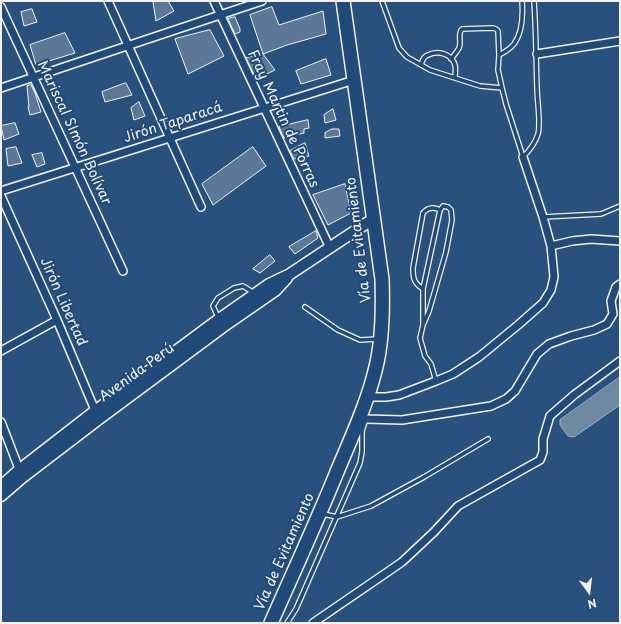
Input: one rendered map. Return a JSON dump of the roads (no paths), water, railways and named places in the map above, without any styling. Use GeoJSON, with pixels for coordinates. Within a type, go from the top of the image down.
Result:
{"type":"FeatureCollection","features":[{"type":"Feature","properties":{"kind":"highway","name":"Vía de Evitamiento"},"geometry":{"type":"LineString","coordinates":[[272,623],[363,418],[367,397],[376,367],[381,339],[383,308],[382,279],[343,1]]}},
{"type":"Feature","properties":{"kind":"main road","name":"Avenida Perú"},"geometry":{"type":"LineString","coordinates":[[1,486],[21,474],[97,415],[221,323],[256,299],[275,291],[290,274],[373,219]]}},
{"type":"Feature","properties":{"kind":"main road","name":"Avenida Perú"},"geometry":{"type":"LineString","coordinates":[[1,496],[21,474]]}},
{"type":"Feature","properties":{"kind":"street"},"geometry":{"type":"LineString","coordinates":[[108,1],[201,207]]}},
{"type":"Feature","properties":{"kind":"street","name":"Fray Martin de Porras"},"geometry":{"type":"LineString","coordinates":[[214,1],[330,248]]}},
{"type":"Feature","properties":{"kind":"street"},"geometry":{"type":"LineString","coordinates":[[1,88],[262,1]]}},
{"type":"Feature","properties":{"kind":"street","name":"Mariscal SImón Bolívar"},"geometry":{"type":"LineString","coordinates":[[1,7],[123,271]]}},
{"type":"Feature","properties":{"kind":"street"},"geometry":{"type":"LineString","coordinates":[[537,54],[620,41]]}},
{"type":"Feature","properties":{"kind":"street","name":"Jirón Taparacá"},"geometry":{"type":"LineString","coordinates":[[1,191],[354,80]]}},
{"type":"Feature","properties":{"kind":"street"},"geometry":{"type":"LineString","coordinates":[[367,397],[399,395],[453,374],[479,356],[543,303],[551,290],[554,277],[551,246],[523,157]]}},
{"type":"Feature","properties":{"kind":"street","name":"Jirón Libertad"},"geometry":{"type":"LineString","coordinates":[[1,196],[57,320],[97,415]]}},
{"type":"Feature","properties":{"kind":"street"},"geometry":{"type":"LineString","coordinates":[[551,246],[572,240],[591,239],[620,241]]}},
{"type":"Feature","properties":{"kind":"street"},"geometry":{"type":"LineString","coordinates":[[363,418],[402,420],[491,406],[506,399],[515,391],[537,354],[549,344],[594,330],[607,324],[613,314],[611,301],[616,287],[620,284]]}},
{"type":"Feature","properties":{"kind":"street"},"geometry":{"type":"LineString","coordinates":[[1,351],[57,320]]}},
{"type":"Feature","properties":{"kind":"street"},"geometry":{"type":"LineString","coordinates":[[313,623],[402,562],[434,532],[458,506],[540,460],[543,452],[543,439],[550,416],[574,395],[620,361]]}},
{"type":"Feature","properties":{"kind":"street"},"geometry":{"type":"LineString","coordinates":[[1,422],[21,474]]}},
{"type":"Feature","properties":{"kind":"lane"},"geometry":{"type":"LineString","coordinates":[[382,1],[399,48],[407,57],[430,70],[480,86],[502,88]]}},
{"type":"Feature","properties":{"kind":"lane"},"geometry":{"type":"LineString","coordinates":[[499,55],[515,43],[520,33],[522,1]]}},
{"type":"Feature","properties":{"kind":"lane"},"geometry":{"type":"LineString","coordinates":[[451,59],[459,49],[460,30],[493,28],[498,31],[498,70],[506,104],[523,157],[535,142],[538,132],[536,88],[537,54],[534,1]]}},
{"type":"Feature","properties":{"kind":"lane"},"geometry":{"type":"LineString","coordinates":[[421,65],[422,60],[427,55],[436,53],[446,54],[455,64],[455,78]]}},
{"type":"Feature","properties":{"kind":"lane"},"geometry":{"type":"LineString","coordinates":[[423,325],[424,289],[440,210],[443,206],[448,207],[451,210],[452,220],[446,252],[420,338],[425,356],[431,364],[436,381]]}},
{"type":"Feature","properties":{"kind":"lane"},"geometry":{"type":"LineString","coordinates":[[543,217],[601,214],[620,206]]}},
{"type":"Feature","properties":{"kind":"lane"},"geometry":{"type":"LineString","coordinates":[[424,289],[415,281],[413,276],[413,268],[423,213],[426,210],[434,208],[440,210]]}},
{"type":"Feature","properties":{"kind":"lane"},"geometry":{"type":"LineString","coordinates":[[221,323],[213,306],[218,298],[234,288],[243,286],[251,291],[256,299]]}},
{"type":"Feature","properties":{"kind":"lane"},"geometry":{"type":"LineString","coordinates":[[305,307],[338,330],[360,340],[381,339]]}},
{"type":"Feature","properties":{"kind":"lane"},"geometry":{"type":"LineString","coordinates":[[287,623],[296,610],[360,463],[362,452],[363,418]]}},
{"type":"Feature","properties":{"kind":"lane"},"geometry":{"type":"LineString","coordinates":[[320,513],[336,518],[371,506],[488,439]]}},
{"type":"Feature","properties":{"kind":"water"},"geometry":{"type":"Polygon","coordinates":[[[620,377],[620,405],[574,437],[568,436],[560,425],[560,420],[620,377]]]}}]}
